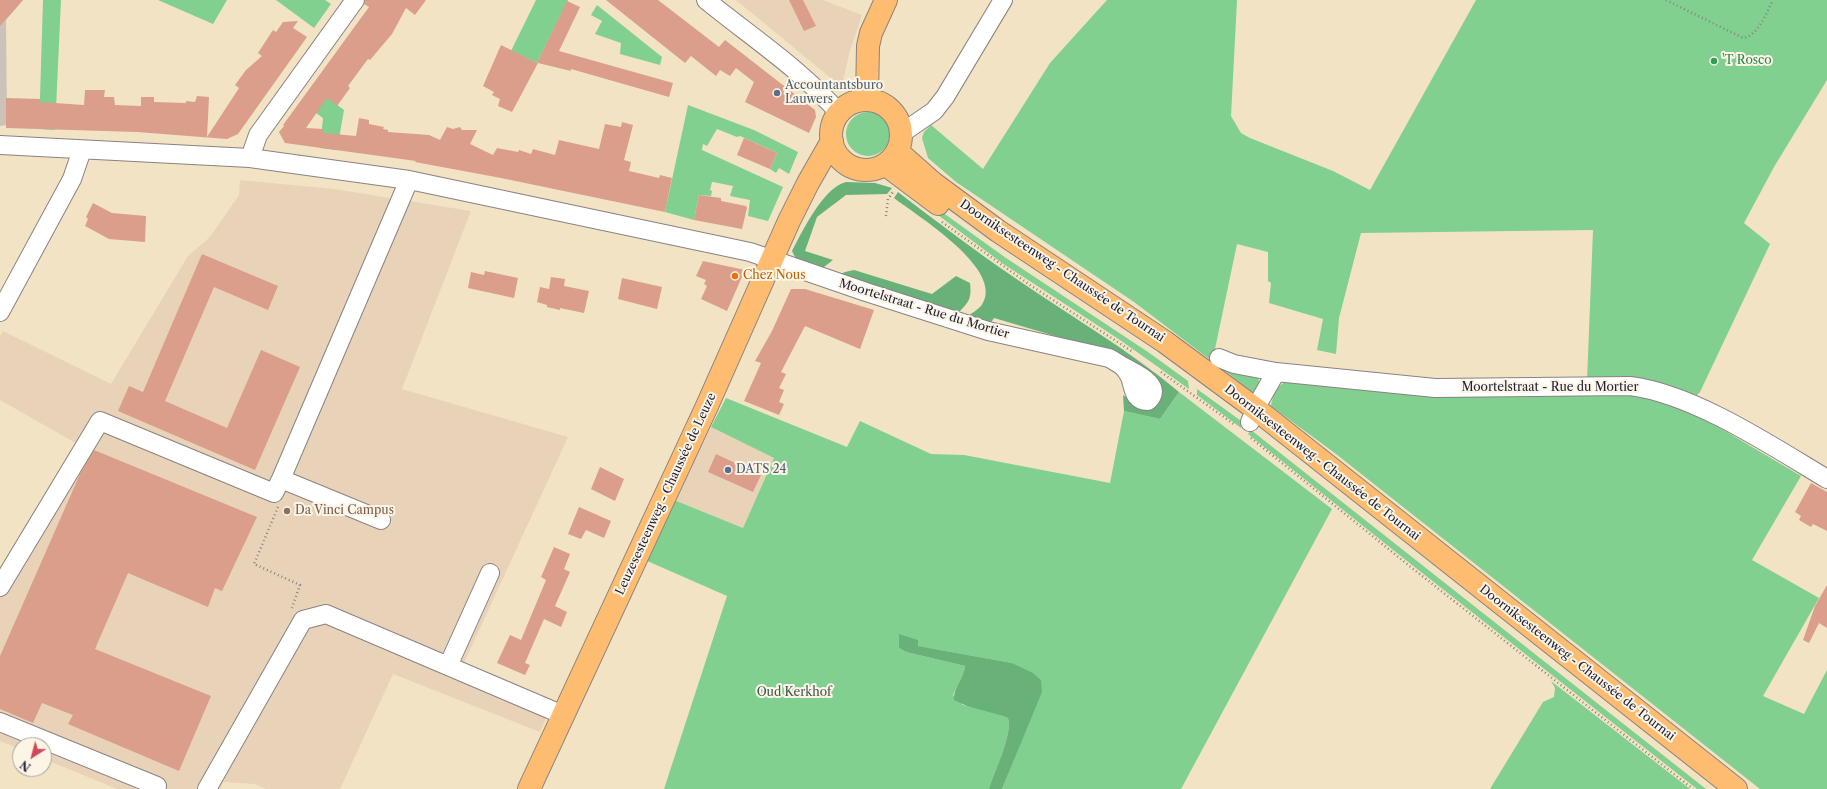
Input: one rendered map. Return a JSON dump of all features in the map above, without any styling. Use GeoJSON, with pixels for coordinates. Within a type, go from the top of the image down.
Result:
{"type":"FeatureCollection","features":[{"type":"Feature","properties":{"kind":"main road"},"geometry":{"type":"LineString","coordinates":[[867,100],[868,46],[871,33],[886,0]]}},
{"type":"Feature","properties":{"kind":"main road"},"geometry":{"type":"LineString","coordinates":[[867,100],[882,103],[888,107],[898,119],[895,150],[869,170],[862,170],[849,166],[838,157],[832,141],[833,125],[839,113],[850,104],[867,100]]}},
{"type":"Feature","properties":{"kind":"main road","name":"Leuzesesteenweg - Chaussée de Leuze"},"geometry":{"type":"LineString","coordinates":[[529,789],[808,183],[832,141]]}},
{"type":"Feature","properties":{"kind":"main road","name":"Doorniksesteenweg - Chaussée de Tournai"},"geometry":{"type":"LineString","coordinates":[[895,150],[933,183],[998,231],[1165,342],[1249,424],[1714,789]]}},
{"type":"Feature","properties":{"kind":"main road","name":"Leuzesesteenweg - Chaussée de Leuze"},"geometry":{"type":"LineString","coordinates":[[801,198],[834,170],[849,166]]}},
{"type":"Feature","properties":{"kind":"main road","name":"Doorniksesteenweg - Chaussée de Tournai"},"geometry":{"type":"LineString","coordinates":[[1249,424],[1736,789]]}},
{"type":"Feature","properties":{"kind":"street"},"geometry":{"type":"LineString","coordinates":[[250,158],[258,135],[354,0]]}},
{"type":"Feature","properties":{"kind":"street"},"geometry":{"type":"LineString","coordinates":[[706,0],[823,95],[839,113]]}},
{"type":"Feature","properties":{"kind":"street"},"geometry":{"type":"LineString","coordinates":[[895,150],[934,111],[945,97],[1003,0]]}},
{"type":"Feature","properties":{"kind":"street","name":"Moortelstraat - Rue du Mortier"},"geometry":{"type":"LineString","coordinates":[[0,145],[250,158],[409,180],[750,252],[988,331],[1109,358],[1122,366]]}},
{"type":"Feature","properties":{"kind":"street"},"geometry":{"type":"LineString","coordinates":[[0,312],[72,179],[82,150]]}},
{"type":"Feature","properties":{"kind":"street"},"geometry":{"type":"LineString","coordinates":[[277,486],[409,180]]}},
{"type":"Feature","properties":{"kind":"street","name":"Moortelstraat - Rue du Mortier"},"geometry":{"type":"LineString","coordinates":[[1219,358],[1234,364],[1276,372],[1435,388],[1630,386],[1642,388],[1657,391],[1698,407],[1741,429],[1827,479]]}},
{"type":"Feature","properties":{"kind":"street"},"geometry":{"type":"LineString","coordinates":[[1249,424],[1260,400],[1276,372]]}},
{"type":"Feature","properties":{"kind":"street"},"geometry":{"type":"LineString","coordinates":[[0,587],[100,421],[277,486],[381,520]]}},
{"type":"Feature","properties":{"kind":"street"},"geometry":{"type":"LineString","coordinates":[[448,666],[490,573]]}},
{"type":"Feature","properties":{"kind":"street"},"geometry":{"type":"LineString","coordinates":[[207,789],[303,620],[326,614],[563,715]]}},
{"type":"Feature","properties":{"kind":"street"},"geometry":{"type":"LineString","coordinates":[[0,722],[160,788]]}},
{"type":"Feature","properties":{"kind":"path"},"geometry":{"type":"LineString","coordinates":[[1666,0],[1743,38],[1750,37],[1756,31],[1773,0]]}},
{"type":"Feature","properties":{"kind":"path"},"geometry":{"type":"LineString","coordinates":[[886,216],[888,199],[896,188]]}},
{"type":"Feature","properties":{"kind":"path"},"geometry":{"type":"LineString","coordinates":[[941,221],[1030,285],[1137,355]]}},
{"type":"Feature","properties":{"kind":"path"},"geometry":{"type":"LineString","coordinates":[[1161,371],[1249,424],[1412,568],[1693,789]]}},
{"type":"Feature","properties":{"kind":"path"},"geometry":{"type":"LineString","coordinates":[[277,486],[280,502],[254,564],[300,586],[290,612]]}},
{"type":"Feature","properties":{"kind":"shaded area"},"geometry":{"type":"Polygon","coordinates":[[[0,0],[23,0],[6,20],[7,125],[0,126],[0,0]]]}},
{"type":"Feature","properties":{"kind":"shaded area"},"geometry":{"type":"Polygon","coordinates":[[[736,0],[823,0],[862,15],[849,54],[843,81],[838,84],[736,0]]]}},
{"type":"Feature","properties":{"kind":"shaded area","name":"Da Vinci Campus"},"geometry":{"type":"Polygon","coordinates":[[[240,180],[334,189],[471,211],[402,389],[568,437],[464,663],[553,702],[540,732],[393,674],[340,789],[266,789],[254,784],[223,782],[220,789],[117,789],[52,762],[52,737],[12,737],[12,746],[0,741],[0,576],[79,445],[0,400],[0,336],[3,331],[111,384],[188,256],[210,237],[239,195],[240,180]]]}},
{"type":"Feature","properties":{"kind":"shaded area"},"geometry":{"type":"Polygon","coordinates":[[[711,427],[774,458],[743,528],[674,500],[711,427]]]}},
{"type":"Feature","properties":{"kind":"green space"},"geometry":{"type":"Polygon","coordinates":[[[43,0],[61,0],[55,130],[39,129],[43,0]]]}},
{"type":"Feature","properties":{"kind":"green space"},"geometry":{"type":"Polygon","coordinates":[[[158,0],[227,0],[213,24],[158,0]]]}},
{"type":"Feature","properties":{"kind":"green space"},"geometry":{"type":"Polygon","coordinates":[[[276,0],[325,0],[331,4],[314,28],[276,0]]]}},
{"type":"Feature","properties":{"kind":"green space"},"geometry":{"type":"Polygon","coordinates":[[[536,0],[568,0],[537,63],[511,51],[536,0]]]}},
{"type":"Feature","properties":{"kind":"green space"},"geometry":{"type":"Polygon","coordinates":[[[1107,0],[1237,0],[1231,116],[1241,133],[1333,171],[1370,190],[1476,0],[1827,0],[1827,80],[1774,167],[1744,223],[1770,244],[1700,392],[1695,397],[1587,381],[1593,230],[1361,233],[1339,318],[1336,354],[1317,350],[1323,319],[1269,303],[1271,283],[1268,281],[1268,252],[1237,244],[1215,349],[1215,359],[1256,373],[1259,383],[1258,388],[1254,393],[1134,302],[956,182],[928,158],[922,138],[924,132],[931,125],[983,169],[1050,63],[1107,0]]]}},
{"type":"Feature","properties":{"kind":"green space"},"geometry":{"type":"Polygon","coordinates":[[[597,5],[662,57],[660,65],[620,54],[621,43],[595,34],[602,21],[591,15],[597,5]]]}},
{"type":"Feature","properties":{"kind":"green space"},"geometry":{"type":"Polygon","coordinates":[[[312,86],[344,110],[337,150],[320,148],[323,118],[316,113],[312,86]]]}},
{"type":"Feature","properties":{"kind":"green space"},"geometry":{"type":"Polygon","coordinates":[[[688,105],[754,130],[798,152],[789,174],[779,168],[776,173],[770,169],[777,153],[740,136],[737,137],[717,129],[707,146],[703,144],[702,150],[783,187],[768,221],[748,216],[750,200],[730,196],[733,186],[713,182],[710,190],[712,191],[711,196],[699,195],[694,220],[665,212],[688,105]]]}},
{"type":"Feature","properties":{"kind":"green space"},"geometry":{"type":"Polygon","coordinates":[[[868,112],[880,116],[886,122],[890,134],[886,146],[880,152],[868,156],[856,152],[850,146],[846,134],[850,122],[856,116],[868,112]]]}},
{"type":"Feature","properties":{"kind":"green space"},"geometry":{"type":"Polygon","coordinates":[[[846,182],[875,183],[892,188],[887,194],[846,195],[817,217],[805,251],[833,260],[820,270],[796,259],[792,251],[814,211],[829,192],[846,182]]]}},
{"type":"Feature","properties":{"kind":"green space"},"geometry":{"type":"Polygon","coordinates":[[[902,188],[942,212],[1006,258],[1148,352],[1188,381],[1189,389],[1120,340],[1002,263],[902,188]]]}},
{"type":"Feature","properties":{"kind":"green space"},"geometry":{"type":"Polygon","coordinates":[[[898,192],[985,257],[1140,361],[1179,392],[1160,419],[1124,411],[1123,395],[1134,403],[1157,395],[1062,338],[994,318],[990,324],[966,317],[981,306],[986,292],[982,277],[971,261],[956,245],[894,198],[898,192]]]}},
{"type":"Feature","properties":{"kind":"green space"},"geometry":{"type":"Polygon","coordinates":[[[854,270],[932,294],[956,276],[970,283],[970,297],[956,315],[837,276],[854,270]]]}},
{"type":"Feature","properties":{"kind":"green space"},"geometry":{"type":"Polygon","coordinates":[[[1288,380],[1628,391],[1673,400],[1801,476],[1752,560],[1819,598],[1763,696],[1804,714],[1827,670],[1827,789],[1760,789],[1336,454],[1271,406],[1276,390],[1288,380]]]}},
{"type":"Feature","properties":{"kind":"green space"},"geometry":{"type":"Polygon","coordinates":[[[1197,389],[1244,423],[1241,428],[1197,395],[1197,389]]]}},
{"type":"Feature","properties":{"kind":"green space","name":"Oud Kerkhof"},"geometry":{"type":"Polygon","coordinates":[[[1179,392],[1332,509],[1181,789],[1002,789],[1041,692],[1041,680],[1012,663],[917,646],[899,635],[899,648],[906,652],[965,666],[964,672],[953,695],[963,705],[984,709],[1008,718],[1009,725],[1006,743],[989,789],[664,789],[727,596],[645,560],[674,500],[743,528],[774,458],[711,427],[726,398],[847,447],[860,421],[931,454],[964,455],[1110,483],[1124,411],[1160,419],[1179,392]]]}},
{"type":"Feature","properties":{"kind":"green space"},"geometry":{"type":"Polygon","coordinates":[[[1251,430],[1706,789],[1697,789],[1407,561],[1248,434],[1251,430]]]}},
{"type":"Feature","properties":{"kind":"green space"},"geometry":{"type":"Polygon","coordinates":[[[899,634],[918,640],[918,646],[1012,663],[1033,673],[1041,680],[1042,692],[1002,789],[989,789],[1006,743],[1009,725],[1008,718],[967,706],[954,700],[955,691],[963,675],[965,666],[906,652],[899,648],[899,634]]]}},
{"type":"Feature","properties":{"kind":"green space"},"geometry":{"type":"Polygon","coordinates":[[[1551,681],[1690,789],[1490,789],[1543,702],[1554,697],[1555,688],[1551,681]]]}},
{"type":"Feature","properties":{"kind":"building"},"geometry":{"type":"Polygon","coordinates":[[[0,0],[23,0],[0,26],[0,0]]]}},
{"type":"Feature","properties":{"kind":"building"},"geometry":{"type":"Polygon","coordinates":[[[365,0],[426,0],[415,15],[406,8],[392,34],[370,60],[368,59],[348,86],[350,88],[337,106],[327,98],[306,128],[323,129],[323,133],[356,136],[359,118],[369,120],[369,124],[384,127],[383,129],[388,130],[388,132],[429,135],[440,140],[447,127],[453,129],[460,127],[462,130],[477,130],[470,144],[493,155],[497,148],[518,152],[519,150],[531,154],[533,149],[555,155],[559,140],[599,149],[605,124],[621,127],[622,122],[633,125],[624,160],[631,162],[629,171],[659,178],[660,175],[672,178],[665,212],[415,162],[416,161],[285,143],[279,132],[369,7],[364,4],[365,0]]]}},
{"type":"Feature","properties":{"kind":"building"},"geometry":{"type":"Polygon","coordinates":[[[606,0],[658,0],[719,47],[725,40],[815,110],[816,117],[809,133],[745,102],[754,82],[736,68],[730,76],[720,70],[716,76],[691,56],[685,63],[606,0]]]}},
{"type":"Feature","properties":{"kind":"building"},"geometry":{"type":"Polygon","coordinates":[[[789,0],[803,0],[816,26],[804,31],[789,0]]]}},
{"type":"Feature","properties":{"kind":"building"},"geometry":{"type":"Polygon","coordinates":[[[567,1],[580,7],[559,51],[673,83],[669,97],[571,69],[571,71],[538,63],[512,112],[498,106],[500,99],[492,95],[494,92],[483,86],[501,45],[537,63],[567,1]]]}},
{"type":"Feature","properties":{"kind":"building"},"geometry":{"type":"Polygon","coordinates":[[[298,21],[293,28],[307,37],[238,134],[227,139],[137,132],[6,128],[6,98],[40,99],[40,102],[84,105],[85,90],[105,90],[104,97],[114,97],[115,105],[141,106],[141,97],[154,97],[154,102],[186,103],[186,101],[195,102],[197,96],[209,97],[207,137],[239,88],[235,85],[246,70],[262,56],[258,53],[273,30],[276,32],[283,22],[298,21]]]}},
{"type":"Feature","properties":{"kind":"building"},"geometry":{"type":"Polygon","coordinates":[[[744,138],[777,153],[770,169],[737,155],[744,138]]]}},
{"type":"Feature","properties":{"kind":"building"},"geometry":{"type":"Polygon","coordinates":[[[699,195],[721,198],[721,201],[746,206],[747,208],[742,229],[694,220],[699,195]]]}},
{"type":"Feature","properties":{"kind":"building"},"geometry":{"type":"Polygon","coordinates":[[[93,203],[112,213],[146,216],[145,242],[109,239],[85,226],[88,219],[86,217],[93,203]]]}},
{"type":"Feature","properties":{"kind":"building"},"geometry":{"type":"Polygon","coordinates":[[[202,254],[278,286],[268,310],[214,287],[165,401],[227,428],[261,350],[300,367],[255,470],[118,411],[129,386],[143,392],[202,254]]]}},
{"type":"Feature","properties":{"kind":"building"},"geometry":{"type":"Polygon","coordinates":[[[703,261],[745,270],[727,311],[701,299],[707,286],[704,284],[706,280],[696,276],[703,261]]]}},
{"type":"Feature","properties":{"kind":"building"},"geometry":{"type":"Polygon","coordinates":[[[485,271],[518,278],[514,298],[468,288],[471,272],[484,275],[485,271]]]}},
{"type":"Feature","properties":{"kind":"building"},"geometry":{"type":"Polygon","coordinates":[[[551,277],[565,279],[564,286],[589,291],[584,313],[547,307],[547,305],[537,302],[540,287],[549,289],[551,277]]]}},
{"type":"Feature","properties":{"kind":"building"},"geometry":{"type":"Polygon","coordinates":[[[622,278],[662,287],[657,309],[618,299],[622,278]]]}},
{"type":"Feature","properties":{"kind":"building"},"geometry":{"type":"Polygon","coordinates":[[[791,289],[805,289],[874,310],[860,349],[805,326],[781,372],[786,374],[779,388],[784,390],[779,402],[784,404],[779,415],[744,401],[761,363],[755,361],[772,331],[791,289]]]}},
{"type":"Feature","properties":{"kind":"building"},"geometry":{"type":"Polygon","coordinates":[[[94,450],[257,517],[222,591],[215,588],[208,607],[128,573],[95,649],[211,696],[179,771],[68,724],[73,715],[42,703],[33,723],[0,709],[0,656],[80,474],[94,450]]]}},
{"type":"Feature","properties":{"kind":"building"},"geometry":{"type":"Polygon","coordinates":[[[716,454],[761,475],[753,492],[708,472],[716,454]]]}},
{"type":"Feature","properties":{"kind":"building"},"geometry":{"type":"Polygon","coordinates":[[[600,467],[624,479],[615,501],[591,489],[600,467]]]}},
{"type":"Feature","properties":{"kind":"building"},"geometry":{"type":"Polygon","coordinates":[[[1811,483],[1827,492],[1827,531],[1813,524],[1811,527],[1799,520],[1801,516],[1795,512],[1811,483]]]}},
{"type":"Feature","properties":{"kind":"building"},"geometry":{"type":"Polygon","coordinates":[[[579,507],[611,521],[604,538],[586,530],[581,539],[568,534],[579,507]]]}},
{"type":"Feature","properties":{"kind":"building"},"geometry":{"type":"Polygon","coordinates":[[[554,547],[570,554],[564,569],[570,572],[555,606],[567,612],[561,627],[544,619],[525,663],[530,665],[525,675],[497,663],[510,635],[521,640],[546,580],[541,577],[554,547]]]}},
{"type":"Feature","properties":{"kind":"building"},"geometry":{"type":"Polygon","coordinates":[[[1827,585],[1827,628],[1819,623],[1809,643],[1803,640],[1815,606],[1827,585]]]}},
{"type":"Feature","properties":{"kind":"place","name":"'T Rosco"},"geometry":{"type":"Point","coordinates":[1714,61]}},
{"type":"Feature","properties":{"kind":"place","name":"Accountantsburo Lauwers"},"geometry":{"type":"Point","coordinates":[777,93]}},
{"type":"Feature","properties":{"kind":"place","name":"Chez Nous"},"geometry":{"type":"Point","coordinates":[735,276]}},
{"type":"Feature","properties":{"kind":"place","name":"DATS 24"},"geometry":{"type":"Point","coordinates":[728,470]}},
{"type":"Feature","properties":{"kind":"place","name":"Da Vinci Campus"},"geometry":{"type":"Point","coordinates":[287,511]}}]}
